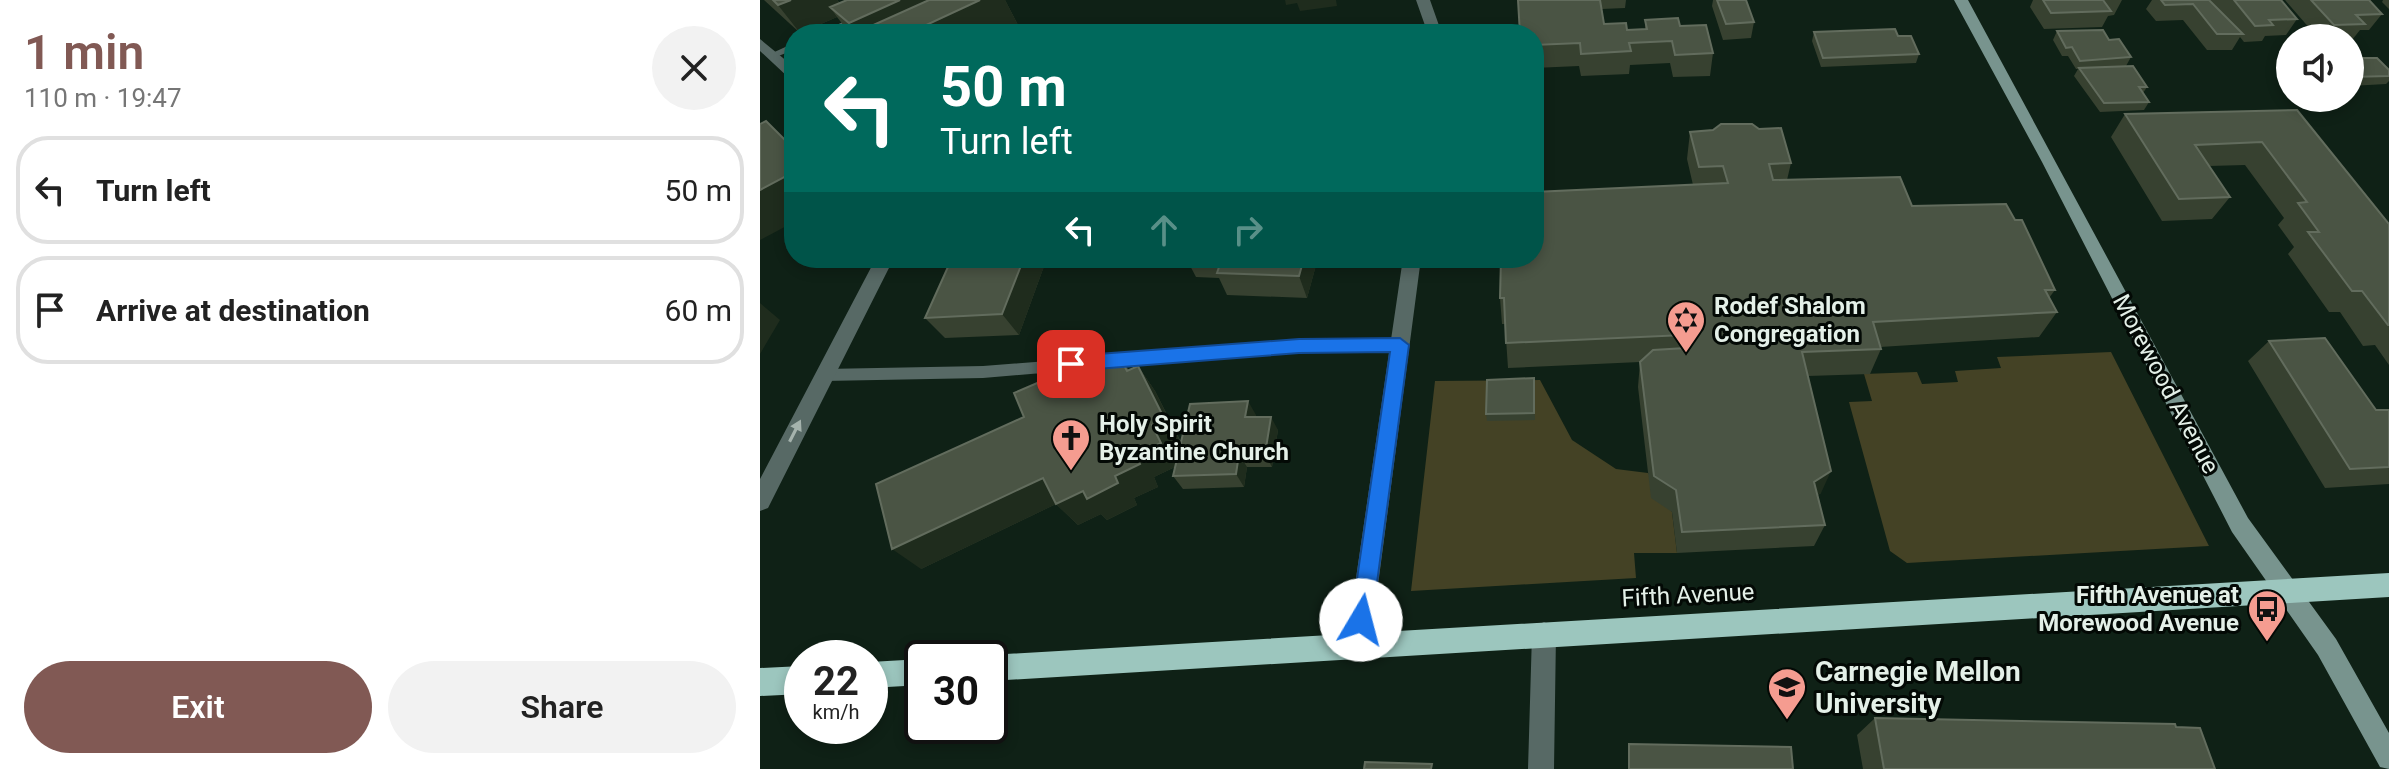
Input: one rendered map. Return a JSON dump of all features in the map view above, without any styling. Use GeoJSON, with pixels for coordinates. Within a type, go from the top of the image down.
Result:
{"type":"FeatureCollection","features":[{"type":"Feature","properties":{"kind":"highway","name":"Fifth Avenue"},"geometry":{"type":"LineString","coordinates":[[1008,667],[2389,585]]}},
{"type":"Feature","properties":{"kind":"highway"},"geometry":{"type":"LineString","coordinates":[[760,682],[784,681]]}},
{"type":"Feature","properties":{"kind":"main road","name":"Morewood Avenue"},"geometry":{"type":"LineString","coordinates":[[1961,0],[2057,175],[2240,525],[2327,647],[2389,758]]}},
{"type":"Feature","properties":{"kind":"street"},"geometry":{"type":"LineString","coordinates":[[1423,0],[1431,24]]}},
{"type":"Feature","properties":{"kind":"street"},"geometry":{"type":"LineString","coordinates":[[765,51],[784,67]]}},
{"type":"Feature","properties":{"kind":"street"},"geometry":{"type":"LineString","coordinates":[[760,501],[880,268]]}},
{"type":"Feature","properties":{"kind":"street"},"geometry":{"type":"LineString","coordinates":[[1358,646],[1411,268]]}},
{"type":"Feature","properties":{"kind":"street"},"geometry":{"type":"LineString","coordinates":[[1541,769],[1544,634]]}},
{"type":"Feature","properties":{"kind":"lane"},"geometry":{"type":"LineString","coordinates":[[845,24],[874,11]]}},
{"type":"Feature","properties":{"kind":"lane"},"geometry":{"type":"LineString","coordinates":[[824,375],[983,372],[1299,346],[1400,345]]}},
{"type":"Feature","properties":{"kind":"shaded area"},"geometry":{"type":"Polygon","coordinates":[[[2111,352],[2209,546],[1907,563],[1890,551],[1849,402],[1872,401],[1864,374],[1917,372],[1922,384],[1958,382],[1955,371],[2001,368],[1997,357],[2111,352]]]}},
{"type":"Feature","properties":{"kind":"shaded area"},"geometry":{"type":"Polygon","coordinates":[[[1540,380],[1572,440],[1616,469],[1648,473],[1672,512],[1677,553],[1634,553],[1636,578],[1411,591],[1435,381],[1540,380]]]}},
{"type":"Feature","properties":{"kind":"building"},"geometry":{"type":"Polygon","coordinates":[[[773,0],[791,0],[778,5],[773,0]]]}},
{"type":"Feature","properties":{"kind":"building"},"geometry":{"type":"Polygon","coordinates":[[[847,0],[900,0],[849,23],[830,7],[847,0]]]}},
{"type":"Feature","properties":{"kind":"building"},"geometry":{"type":"Polygon","coordinates":[[[929,0],[980,0],[928,24],[876,24],[929,0]]]}},
{"type":"Feature","properties":{"kind":"building"},"geometry":{"type":"Polygon","coordinates":[[[1518,0],[1600,0],[1604,24],[1626,23],[1627,30],[1647,29],[1645,20],[1678,18],[1680,26],[1706,25],[1713,53],[1675,55],[1672,41],[1629,43],[1631,51],[1581,54],[1580,43],[1544,45],[1544,24],[1519,24],[1518,0]]]}},
{"type":"Feature","properties":{"kind":"building"},"geometry":{"type":"Polygon","coordinates":[[[1717,0],[1746,0],[1754,22],[1726,24],[1717,0]]]}},
{"type":"Feature","properties":{"kind":"building"},"geometry":{"type":"Polygon","coordinates":[[[2043,0],[2103,0],[2111,11],[2051,13],[2043,0]]]}},
{"type":"Feature","properties":{"kind":"building"},"geometry":{"type":"Polygon","coordinates":[[[2161,0],[2209,0],[2243,34],[2217,34],[2193,4],[2165,5],[2161,0]]]}},
{"type":"Feature","properties":{"kind":"building"},"geometry":{"type":"Polygon","coordinates":[[[2234,0],[2281,0],[2297,19],[2269,20],[2273,25],[2255,26],[2234,0]]]}},
{"type":"Feature","properties":{"kind":"building"},"geometry":{"type":"Polygon","coordinates":[[[2311,0],[2369,0],[2382,14],[2356,15],[2365,24],[2333,24],[2311,0]]]}},
{"type":"Feature","properties":{"kind":"building"},"geometry":{"type":"Polygon","coordinates":[[[1895,29],[1898,36],[1911,36],[1919,54],[1823,58],[1814,32],[1895,29]]]}},
{"type":"Feature","properties":{"kind":"building"},"geometry":{"type":"Polygon","coordinates":[[[2103,30],[2109,40],[2119,39],[2131,57],[2080,61],[2072,47],[2066,48],[2057,31],[2103,30]]]}},
{"type":"Feature","properties":{"kind":"building"},"geometry":{"type":"Polygon","coordinates":[[[2364,58],[2377,58],[2389,70],[2389,76],[2364,77],[2364,58]]]}},
{"type":"Feature","properties":{"kind":"building"},"geometry":{"type":"Polygon","coordinates":[[[2133,66],[2147,87],[2139,87],[2149,102],[2104,103],[2079,68],[2133,66]]]}},
{"type":"Feature","properties":{"kind":"building"},"geometry":{"type":"Polygon","coordinates":[[[2299,112],[2389,224],[2389,325],[2362,291],[2352,291],[2308,232],[2319,232],[2298,203],[2307,202],[2262,142],[2195,145],[2230,197],[2179,199],[2125,114],[2299,112]]]}},
{"type":"Feature","properties":{"kind":"building"},"geometry":{"type":"Polygon","coordinates":[[[766,121],[784,139],[784,177],[760,190],[760,124],[766,121]]]}},
{"type":"Feature","properties":{"kind":"building","name":"Rodef Shalom Congregation"},"geometry":{"type":"Polygon","coordinates":[[[1721,124],[1752,124],[1759,129],[1781,128],[1791,163],[1769,164],[1773,180],[1900,177],[1912,206],[2006,204],[2015,220],[2022,220],[2055,290],[2045,290],[2057,312],[1873,322],[1881,349],[1802,352],[1831,471],[1814,482],[1825,525],[1682,532],[1676,490],[1654,476],[1640,362],[1653,350],[1686,348],[1684,335],[1506,343],[1504,298],[1500,298],[1501,268],[1544,268],[1544,192],[1728,183],[1723,166],[1699,167],[1690,132],[1713,130],[1721,124]]]}},
{"type":"Feature","properties":{"kind":"building"},"geometry":{"type":"Polygon","coordinates":[[[948,268],[1020,268],[1002,314],[925,318],[948,268]]]}},
{"type":"Feature","properties":{"kind":"building"},"geometry":{"type":"Polygon","coordinates":[[[1219,268],[1301,268],[1299,276],[1217,273],[1219,268]]]}},
{"type":"Feature","properties":{"kind":"building"},"geometry":{"type":"Polygon","coordinates":[[[2325,338],[2376,410],[2389,410],[2389,467],[2350,469],[2269,341],[2325,338]]]}},
{"type":"Feature","properties":{"kind":"building","name":"Holy Spirit Byzantine Church"},"geometry":{"type":"Polygon","coordinates":[[[1119,356],[1127,371],[1138,366],[1165,420],[1152,425],[1161,443],[1136,455],[1140,464],[1115,476],[1118,483],[1087,499],[1083,491],[1056,504],[1043,478],[892,549],[876,484],[1024,417],[1014,393],[1042,381],[1038,374],[1065,362],[1068,369],[1093,358],[1098,366],[1119,356]]]}},
{"type":"Feature","properties":{"kind":"building"},"geometry":{"type":"Polygon","coordinates":[[[1534,378],[1534,413],[1486,414],[1487,380],[1534,378]]]}},
{"type":"Feature","properties":{"kind":"building"},"geometry":{"type":"Polygon","coordinates":[[[1248,401],[1245,417],[1271,417],[1265,454],[1239,454],[1236,474],[1173,476],[1190,404],[1248,401]]]}},
{"type":"Feature","properties":{"kind":"building"},"geometry":{"type":"Polygon","coordinates":[[[1875,718],[2175,724],[2176,727],[2200,728],[2215,769],[1884,769],[1875,718]]]}},
{"type":"Feature","properties":{"kind":"building"},"geometry":{"type":"Polygon","coordinates":[[[1629,744],[1791,747],[1793,769],[1629,769],[1629,744]]]}},
{"type":"Feature","properties":{"kind":"building"},"geometry":{"type":"Polygon","coordinates":[[[1365,762],[1432,764],[1431,769],[1364,769],[1365,762]]]}},
{"type":"Feature","properties":{"kind":"place","name":"Rodef Shalom Congregation"},"geometry":{"type":"Point","coordinates":[1686,354]}},
{"type":"Feature","properties":{"kind":"place","name":"Holy Spirit Byzantine Church"},"geometry":{"type":"Point","coordinates":[1071,472]}},
{"type":"Feature","properties":{"kind":"place","name":"Fifth Avenue at Morewood Avenue"},"geometry":{"type":"Point","coordinates":[2267,643]}},
{"type":"Feature","properties":{"kind":"place","name":"Carnegie Mellon University"},"geometry":{"type":"Point","coordinates":[1787,721]}},
{"type":"Feature","properties":{"kind":"route"},"geometry":{"type":"LineString","coordinates":[[1071,364],[1299,346],[1400,345],[1361,620]]}}]}
